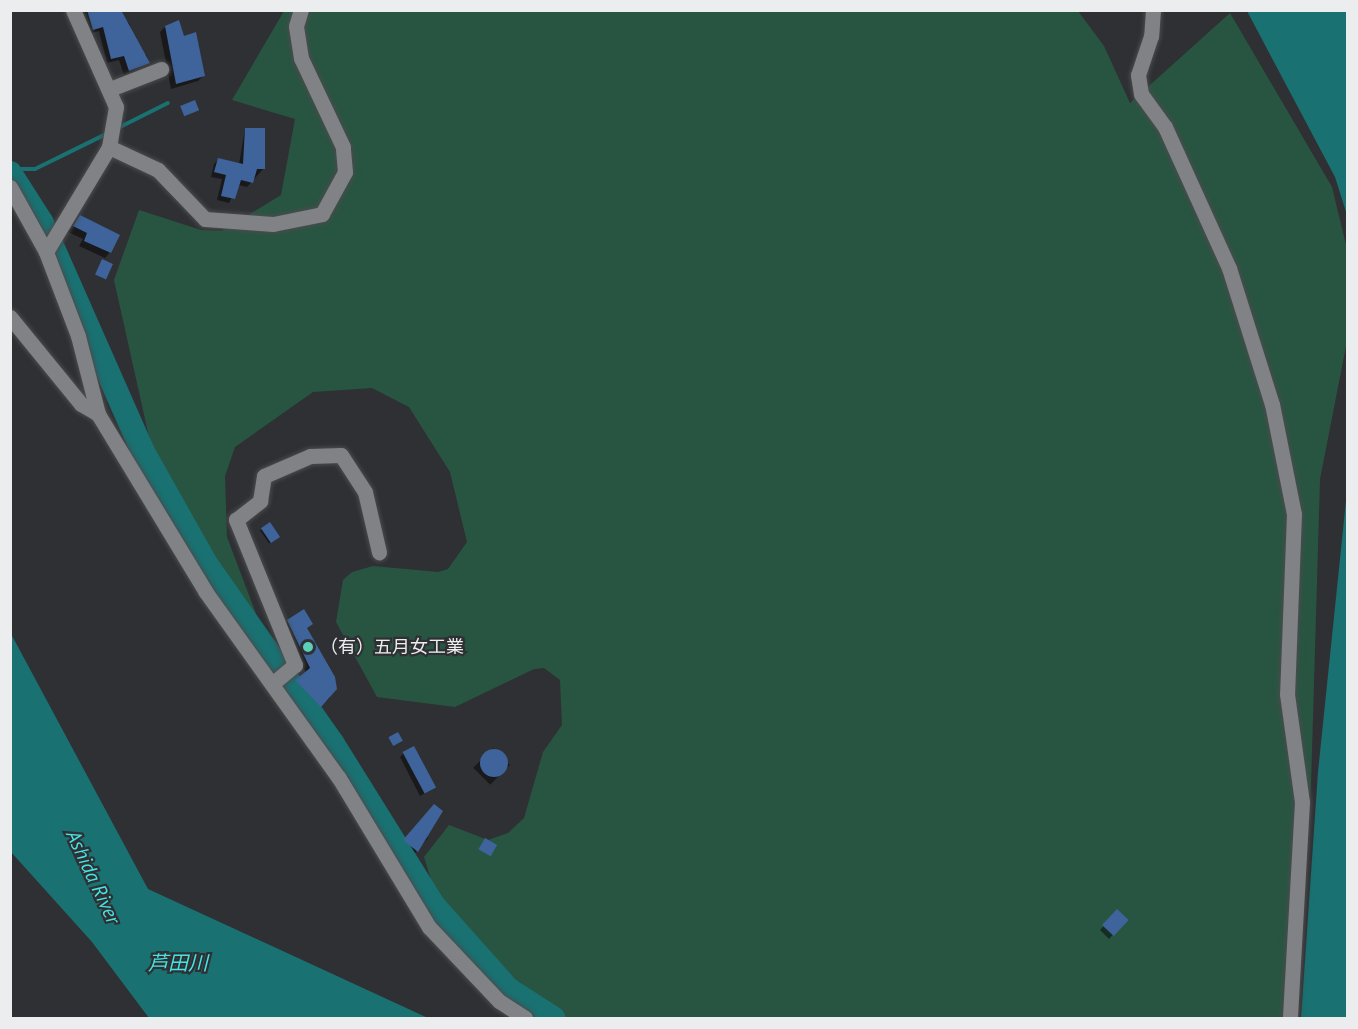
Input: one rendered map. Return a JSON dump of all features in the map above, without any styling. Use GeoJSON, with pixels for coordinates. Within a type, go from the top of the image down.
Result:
{"type":"FeatureCollection","features":[{"type":"Feature","properties":{"kind":"street"},"geometry":{"type":"LineString","coordinates":[[46,252],[111,137],[116,107],[74,10]]}},
{"type":"Feature","properties":{"kind":"street"},"geometry":{"type":"LineString","coordinates":[[111,137],[158,170],[205,219],[273,224],[322,214],[345,172],[343,147],[301,58],[296,26],[301,10]]}},
{"type":"Feature","properties":{"kind":"street"},"geometry":{"type":"LineString","coordinates":[[1153,10],[1151,36],[1138,75],[1141,94],[1165,127],[1229,268],[1272,404],[1293,514],[1287,694],[1302,802],[1290,1018]]}},
{"type":"Feature","properties":{"kind":"street"},"geometry":{"type":"LineString","coordinates":[[110,89],[161,69]]}},
{"type":"Feature","properties":{"kind":"street"},"geometry":{"type":"LineString","coordinates":[[10,187],[46,252],[78,336],[98,414],[205,591],[362,813],[429,927],[499,1000],[525,1018]]}},
{"type":"Feature","properties":{"kind":"street"},"geometry":{"type":"LineString","coordinates":[[10,317],[81,404],[98,414]]}},
{"type":"Feature","properties":{"kind":"street"},"geometry":{"type":"LineString","coordinates":[[272,684],[295,665],[236,520],[260,501],[264,476],[310,456],[341,455],[365,492],[379,552]]}},
{"type":"Feature","properties":{"kind":"green space"},"geometry":{"type":"Polygon","coordinates":[[[284,11],[1078,11],[1104,46],[1130,103],[1230,13],[1332,187],[1347,249],[1347,341],[1320,479],[1311,785],[1291,1018],[558,1018],[520,994],[433,886],[424,857],[449,825],[488,840],[508,833],[524,818],[543,752],[562,725],[560,680],[544,668],[534,669],[455,707],[377,697],[336,622],[343,580],[352,572],[373,566],[438,572],[448,569],[467,542],[450,472],[409,407],[372,388],[313,392],[235,447],[225,476],[227,537],[264,635],[248,644],[151,446],[114,280],[139,210],[201,230],[222,231],[281,195],[295,119],[232,100],[284,11]]]}},
{"type":"Feature","properties":{"kind":"water"},"geometry":{"type":"Polygon","coordinates":[[[1247,11],[1347,11],[1347,215],[1335,177],[1247,11]]]}},
{"type":"Feature","properties":{"kind":"water"},"geometry":{"type":"Polygon","coordinates":[[[1347,491],[1347,1018],[1301,1018],[1318,772],[1347,491]]]}},
{"type":"Feature","properties":{"kind":"water","name":"芦田川"},"geometry":{"type":"Polygon","coordinates":[[[10,632],[148,889],[428,1018],[149,1018],[92,942],[11,852],[10,632]]]}},
{"type":"Feature","properties":{"kind":"building"},"geometry":{"type":"Polygon","coordinates":[[[87,10],[121,10],[150,63],[129,71],[124,56],[111,59],[103,27],[93,30],[87,10]]]}},
{"type":"Feature","properties":{"kind":"building"},"geometry":{"type":"Polygon","coordinates":[[[179,20],[184,36],[196,32],[205,76],[176,84],[165,26],[179,20]]]}},
{"type":"Feature","properties":{"kind":"building"},"geometry":{"type":"Polygon","coordinates":[[[195,100],[199,110],[184,116],[180,106],[195,100]]]}},
{"type":"Feature","properties":{"kind":"building"},"geometry":{"type":"Polygon","coordinates":[[[245,128],[265,128],[265,169],[257,169],[253,183],[241,180],[235,199],[221,196],[226,175],[214,172],[218,158],[243,164],[245,128]]]}},
{"type":"Feature","properties":{"kind":"building"},"geometry":{"type":"Polygon","coordinates":[[[80,215],[120,235],[111,253],[84,241],[87,233],[73,226],[80,215]]]}},
{"type":"Feature","properties":{"kind":"building"},"geometry":{"type":"Polygon","coordinates":[[[102,259],[113,264],[106,279],[95,275],[102,259]]]}},
{"type":"Feature","properties":{"kind":"building"},"geometry":{"type":"Polygon","coordinates":[[[270,522],[280,537],[271,543],[261,528],[270,522]]]}},
{"type":"Feature","properties":{"kind":"building"},"geometry":{"type":"Polygon","coordinates":[[[304,609],[313,624],[307,628],[335,677],[337,689],[321,707],[295,680],[310,668],[287,620],[304,609]]]}},
{"type":"Feature","properties":{"kind":"building"},"geometry":{"type":"Polygon","coordinates":[[[398,732],[403,741],[393,746],[388,737],[398,732]]]}},
{"type":"Feature","properties":{"kind":"building"},"geometry":{"type":"Polygon","coordinates":[[[414,746],[436,787],[425,794],[403,752],[414,746]]]}},
{"type":"Feature","properties":{"kind":"building"},"geometry":{"type":"Polygon","coordinates":[[[494,749],[504,753],[508,763],[504,773],[494,777],[484,773],[480,763],[484,753],[494,749]]]}},
{"type":"Feature","properties":{"kind":"building"},"geometry":{"type":"Polygon","coordinates":[[[434,804],[443,811],[418,852],[403,840],[434,804]]]}},
{"type":"Feature","properties":{"kind":"building"},"geometry":{"type":"Polygon","coordinates":[[[485,838],[497,845],[491,856],[478,849],[485,838]]]}},
{"type":"Feature","properties":{"kind":"building"},"geometry":{"type":"Polygon","coordinates":[[[1117,909],[1129,920],[1114,936],[1102,925],[1117,909]]]}},
{"type":"Feature","properties":{"kind":"waterway"},"geometry":{"type":"LineString","coordinates":[[116,129],[168,103]]}},
{"type":"Feature","properties":{"kind":"waterway"},"geometry":{"type":"LineString","coordinates":[[10,169],[35,169],[106,134]]}},
{"type":"Feature","properties":{"kind":"waterway"},"geometry":{"type":"LineString","coordinates":[[10,173],[42,223],[142,450],[206,564],[333,744],[434,906],[508,989],[553,1018]]}},
{"type":"Feature","properties":{"kind":"place","name":"（有）五月女工業"},"geometry":{"type":"Point","coordinates":[308,647]}},
{"type":"Feature","properties":{"kind":"water label","name":"Ashida River"},"geometry":{"type":"Point","coordinates":[93,877]}}]}
